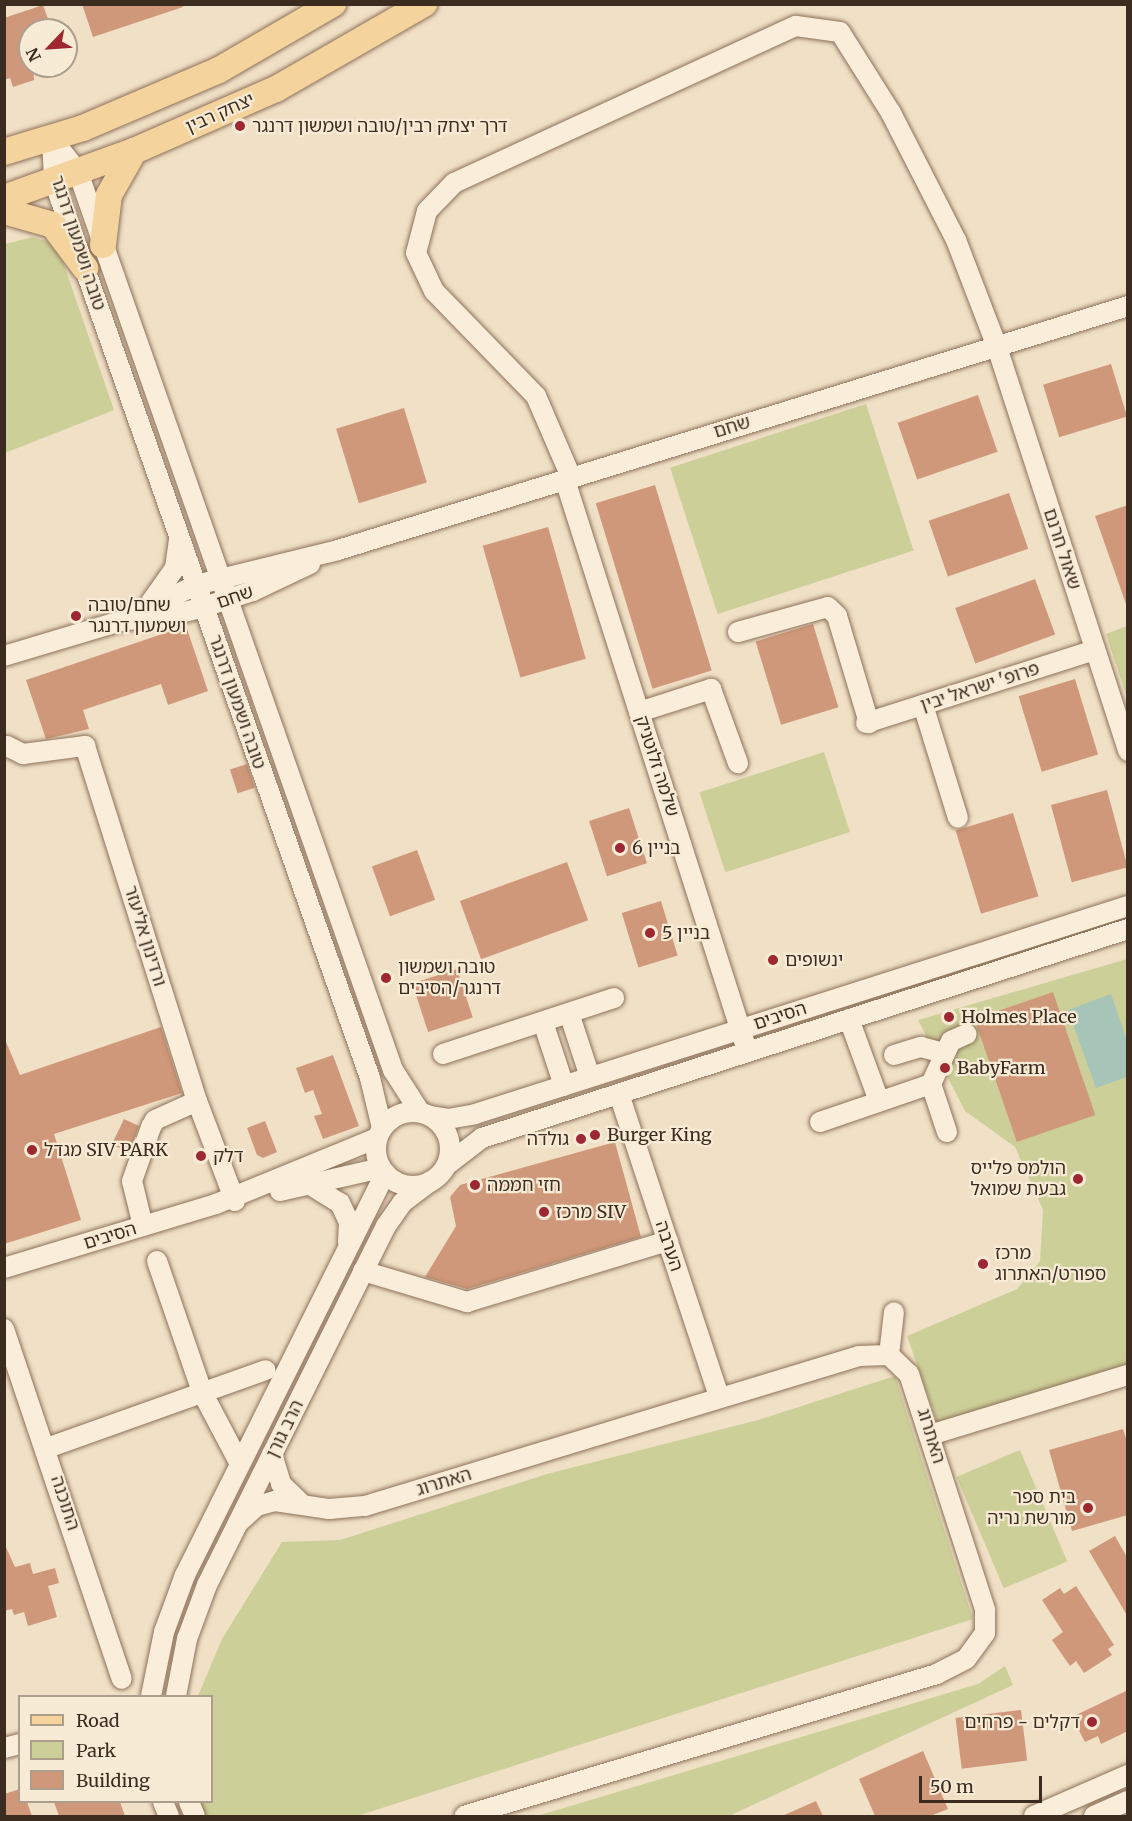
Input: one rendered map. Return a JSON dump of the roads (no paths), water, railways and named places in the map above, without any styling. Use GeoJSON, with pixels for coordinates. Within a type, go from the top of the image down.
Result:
{"type":"FeatureCollection","features":[{"type":"Feature","properties":{"kind":"main road"},"geometry":{"type":"LineString","coordinates":[[4,152],[52,139],[219,70],[333,4]]}},
{"type":"Feature","properties":{"kind":"main road","name":"יצחק רבין"},"geometry":{"type":"LineString","coordinates":[[4,198],[134,151],[276,88],[424,4]]}},
{"type":"Feature","properties":{"kind":"main road"},"geometry":{"type":"LineString","coordinates":[[103,245],[109,195],[134,151]]}},
{"type":"Feature","properties":{"kind":"main road"},"geometry":{"type":"LineString","coordinates":[[4,211],[53,225],[85,268]]}},
{"type":"Feature","properties":{"kind":"street","name":"שאול חרנם"},"geometry":{"type":"LineString","coordinates":[[568,478],[536,396],[434,291],[416,253],[427,212],[454,183],[796,26],[840,32],[891,113],[956,240],[998,347],[1128,751]]}},
{"type":"Feature","properties":{"kind":"street","name":"טובה ושמעון דרנגר"},"geometry":{"type":"LineString","coordinates":[[52,139],[78,172],[393,1071],[425,1114]]}},
{"type":"Feature","properties":{"kind":"street","name":"טובה ושמעון דרנגר"},"geometry":{"type":"LineString","coordinates":[[52,139],[54,180],[370,1078],[380,1133]]}},
{"type":"Feature","properties":{"kind":"street","name":"שחם"},"geometry":{"type":"LineString","coordinates":[[124,620],[149,604],[196,585],[338,550],[1128,306]]}},
{"type":"Feature","properties":{"kind":"street","name":"שלמה זלוטניק"},"geometry":{"type":"LineString","coordinates":[[568,478],[639,712],[748,1052]]}},
{"type":"Feature","properties":{"kind":"street"},"geometry":{"type":"LineString","coordinates":[[149,604],[171,575],[179,537]]}},
{"type":"Feature","properties":{"kind":"street","name":"שחם"},"geometry":{"type":"LineString","coordinates":[[4,656],[124,620],[161,618],[204,608],[338,550]]}},
{"type":"Feature","properties":{"kind":"street","name":"פרופ' ישראל יבין"},"geometry":{"type":"LineString","coordinates":[[738,633],[828,607],[837,616],[868,723],[1095,650]]}},
{"type":"Feature","properties":{"kind":"street"},"geometry":{"type":"LineString","coordinates":[[639,712],[711,689],[738,763]]}},
{"type":"Feature","properties":{"kind":"street"},"geometry":{"type":"LineString","coordinates":[[923,705],[958,818]]}},
{"type":"Feature","properties":{"kind":"street","name":"ורדינון אליעזר"},"geometry":{"type":"LineString","coordinates":[[6,742],[13,766]]}},
{"type":"Feature","properties":{"kind":"street","name":"ורדינון אליעזר"},"geometry":{"type":"LineString","coordinates":[[6,742],[23,754],[85,746],[228,1201]]}},
{"type":"Feature","properties":{"kind":"street","name":"הסיבים"},"geometry":{"type":"LineString","coordinates":[[425,1114],[459,1118],[1128,906]]}},
{"type":"Feature","properties":{"kind":"street","name":"הסיבים"},"geometry":{"type":"LineString","coordinates":[[448,1164],[482,1138],[1128,929]]}},
{"type":"Feature","properties":{"kind":"street"},"geometry":{"type":"LineString","coordinates":[[442,1054],[614,998]]}},
{"type":"Feature","properties":{"kind":"street"},"geometry":{"type":"LineString","coordinates":[[569,1013],[590,1077]]}},
{"type":"Feature","properties":{"kind":"street"},"geometry":{"type":"LineString","coordinates":[[849,1020],[879,1101]]}},
{"type":"Feature","properties":{"kind":"street"},"geometry":{"type":"LineString","coordinates":[[543,1022],[564,1086]]}},
{"type":"Feature","properties":{"kind":"street"},"geometry":{"type":"LineString","coordinates":[[946,1132],[931,1084],[951,1041],[967,1034]]}},
{"type":"Feature","properties":{"kind":"street"},"geometry":{"type":"LineString","coordinates":[[894,1055],[921,1047],[944,1053]]}},
{"type":"Feature","properties":{"kind":"street"},"geometry":{"type":"LineString","coordinates":[[820,1122],[931,1084]]}},
{"type":"Feature","properties":{"kind":"street","name":"הערבה"},"geometry":{"type":"LineString","coordinates":[[620,1094],[719,1397]]}},
{"type":"Feature","properties":{"kind":"street"},"geometry":{"type":"LineString","coordinates":[[143,1226],[132,1181],[151,1127],[155,1120],[197,1101]]}},
{"type":"Feature","properties":{"kind":"street"},"geometry":{"type":"LineString","coordinates":[[399,1114],[425,1114],[450,1142],[448,1164],[430,1182],[406,1186],[383,1170],[380,1133],[399,1114]]}},
{"type":"Feature","properties":{"kind":"street","name":"הסיבים"},"geometry":{"type":"LineString","coordinates":[[228,1201],[380,1133]]}},
{"type":"Feature","properties":{"kind":"street","name":"הסיבים"},"geometry":{"type":"LineString","coordinates":[[4,1268],[228,1201],[383,1170]]}},
{"type":"Feature","properties":{"kind":"street","name":"הרב גורן"},"geometry":{"type":"LineString","coordinates":[[151,1695],[175,1600],[347,1249],[383,1170]]}},
{"type":"Feature","properties":{"kind":"street","name":"הרב גורן"},"geometry":{"type":"LineString","coordinates":[[176,1695],[198,1608],[272,1454],[396,1210],[430,1182]]}},
{"type":"Feature","properties":{"kind":"street"},"geometry":{"type":"LineString","coordinates":[[309,1184],[333,1195],[346,1213],[347,1249]]}},
{"type":"Feature","properties":{"kind":"street"},"geometry":{"type":"LineString","coordinates":[[363,1271],[467,1302],[668,1241]]}},
{"type":"Feature","properties":{"kind":"street"},"geometry":{"type":"LineString","coordinates":[[157,1261],[202,1392],[240,1464]]}},
{"type":"Feature","properties":{"kind":"street"},"geometry":{"type":"LineString","coordinates":[[889,1355],[894,1312]]}},
{"type":"Feature","properties":{"kind":"street","name":"התוכנה"},"geometry":{"type":"LineString","coordinates":[[4,1329],[47,1448],[122,1679]]}},
{"type":"Feature","properties":{"kind":"street","name":"האתרוג"},"geometry":{"type":"LineString","coordinates":[[239,1522],[266,1503],[301,1503],[329,1509],[365,1506],[859,1356],[889,1355],[914,1383],[986,1610],[986,1633],[966,1659],[938,1674],[465,1816]]}},
{"type":"Feature","properties":{"kind":"street"},"geometry":{"type":"LineString","coordinates":[[47,1448],[266,1370]]}},
{"type":"Feature","properties":{"kind":"street"},"geometry":{"type":"LineString","coordinates":[[930,1435],[1128,1375]]}},
{"type":"Feature","properties":{"kind":"street"},"geometry":{"type":"LineString","coordinates":[[272,1454],[281,1484],[301,1503]]}},
{"type":"Feature","properties":{"kind":"street"},"geometry":{"type":"LineString","coordinates":[[1034,1816],[1128,1775]]}},
{"type":"Feature","properties":{"kind":"street"},"geometry":{"type":"LineString","coordinates":[[1094,1816],[1128,1801]]}},
{"type":"Feature","properties":{"kind":"place","name":"דרך יצחק רבין/טובה ושמשון דרנגר"},"geometry":{"type":"Point","coordinates":[240,126]}},
{"type":"Feature","properties":{"kind":"place","name":"שחם/טובה ושמעון דרנגר"},"geometry":{"type":"Point","coordinates":[76,616]}},
{"type":"Feature","properties":{"kind":"place","name":"בניין 6"},"geometry":{"type":"Point","coordinates":[620,848]}},
{"type":"Feature","properties":{"kind":"place","name":"בניין 5"},"geometry":{"type":"Point","coordinates":[650,933]}},
{"type":"Feature","properties":{"kind":"place","name":"ינשופים"},"geometry":{"type":"Point","coordinates":[773,960]}},
{"type":"Feature","properties":{"kind":"place","name":"טובה ושמשון דרנגר/הסיבים"},"geometry":{"type":"Point","coordinates":[386,978]}},
{"type":"Feature","properties":{"kind":"place","name":"Holmes Place"},"geometry":{"type":"Point","coordinates":[949,1017]}},
{"type":"Feature","properties":{"kind":"place","name":"BabyFarm"},"geometry":{"type":"Point","coordinates":[945,1068]}},
{"type":"Feature","properties":{"kind":"place","name":"Burger King"},"geometry":{"type":"Point","coordinates":[595,1135]}},
{"type":"Feature","properties":{"kind":"place","name":"גולדה"},"geometry":{"type":"Point","coordinates":[581,1139]}},
{"type":"Feature","properties":{"kind":"place","name":"מגדל SIV PARK"},"geometry":{"type":"Point","coordinates":[32,1150]}},
{"type":"Feature","properties":{"kind":"place","name":"דלק"},"geometry":{"type":"Point","coordinates":[201,1156]}},
{"type":"Feature","properties":{"kind":"place","name":"הולמס פלייס גבעת שמואל"},"geometry":{"type":"Point","coordinates":[1078,1179]}},
{"type":"Feature","properties":{"kind":"place","name":"חזי חממה"},"geometry":{"type":"Point","coordinates":[475,1185]}},
{"type":"Feature","properties":{"kind":"place","name":"מרכז SIV"},"geometry":{"type":"Point","coordinates":[544,1212]}},
{"type":"Feature","properties":{"kind":"place","name":"מרכז ספורט/האתרוג"},"geometry":{"type":"Point","coordinates":[983,1264]}},
{"type":"Feature","properties":{"kind":"place","name":"בית ספר מורשת נריה"},"geometry":{"type":"Point","coordinates":[1088,1508]}},
{"type":"Feature","properties":{"kind":"place","name":"דקלים - פרחים"},"geometry":{"type":"Point","coordinates":[1092,1722]}}]}
